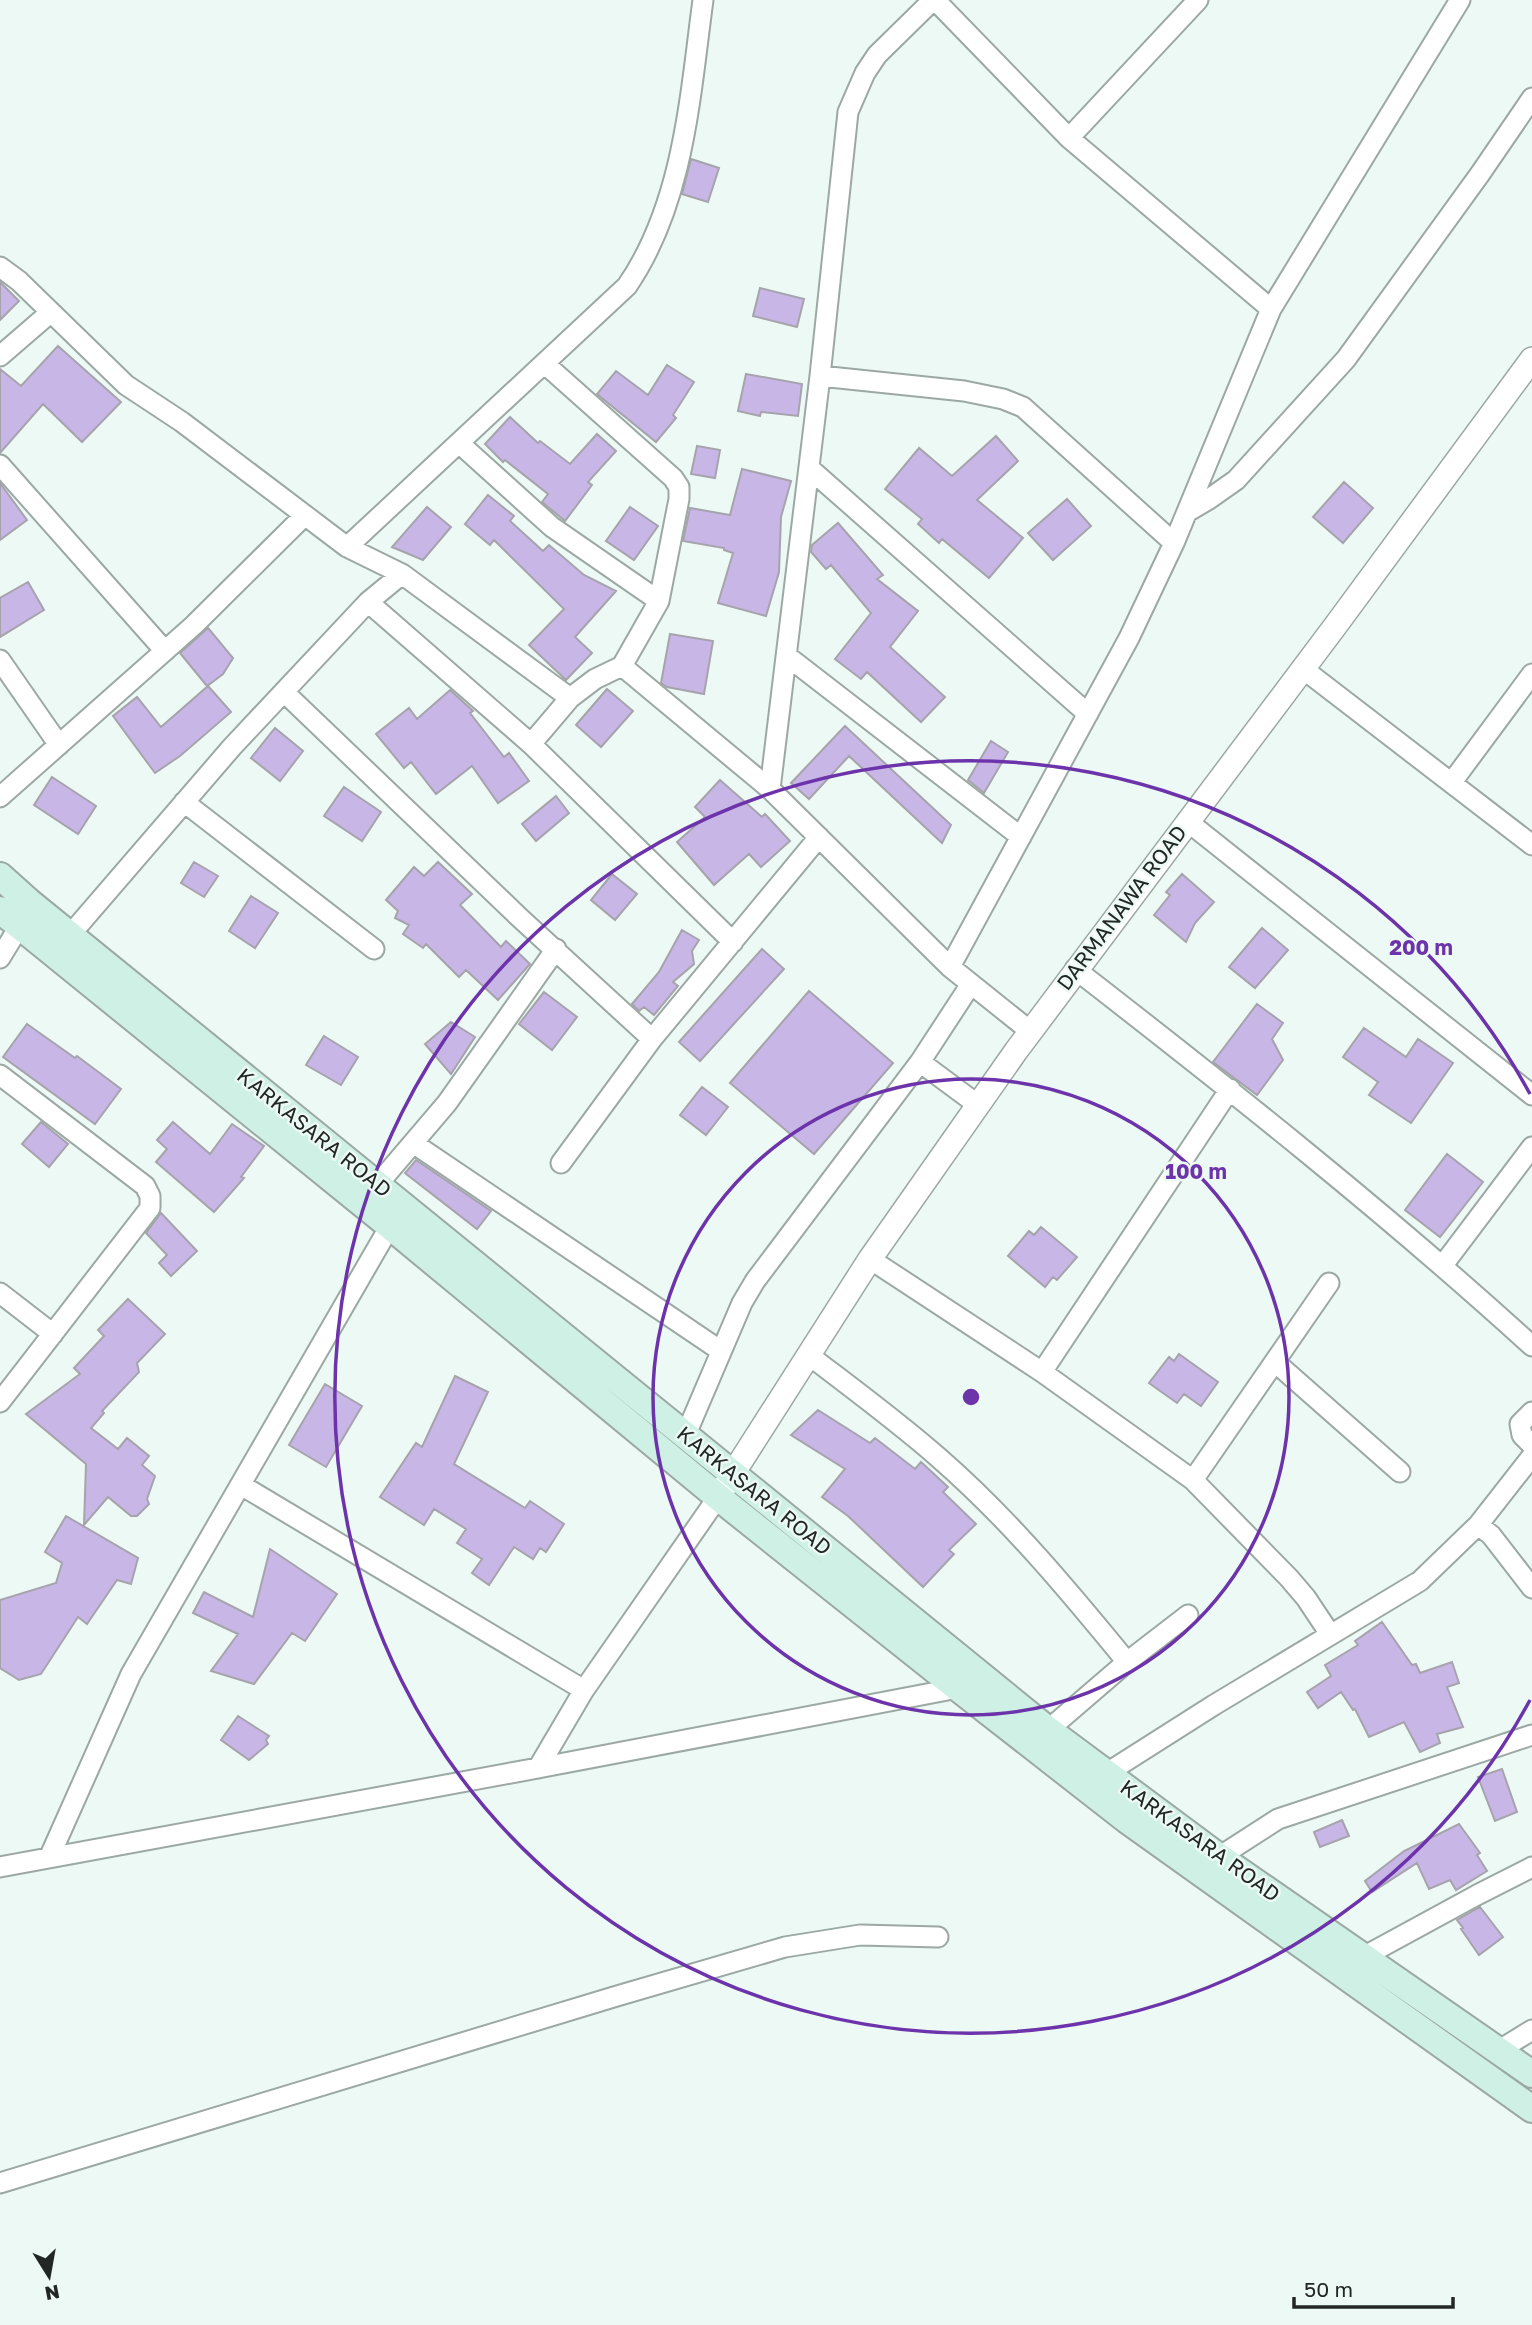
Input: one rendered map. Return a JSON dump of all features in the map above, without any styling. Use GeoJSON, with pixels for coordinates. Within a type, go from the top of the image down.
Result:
{"type":"FeatureCollection","features":[{"type":"Feature","properties":{"kind":"main road","name":"KARKASARA ROAD"},"geometry":{"type":"LineString","coordinates":[[0,876],[70,935],[104,979],[390,1226],[718,1497],[1127,1820],[1532,2109]]}},
{"type":"Feature","properties":{"kind":"main road","name":"KARKASARA ROAD"},"geometry":{"type":"LineString","coordinates":[[9,919],[104,979],[377,1184],[686,1434],[977,1675],[1048,1730],[1219,1857],[1532,2074]]}},
{"type":"Feature","properties":{"kind":"street"},"geometry":{"type":"LineString","coordinates":[[347,547],[627,286],[645,259],[669,196],[684,140],[703,0]]}},
{"type":"Feature","properties":{"kind":"street"},"geometry":{"type":"LineString","coordinates":[[770,789],[820,376],[848,112],[865,73],[877,55],[934,0],[1069,138],[1271,309]]}},
{"type":"Feature","properties":{"kind":"street"},"geometry":{"type":"LineString","coordinates":[[1069,138],[1198,0]]}},
{"type":"Feature","properties":{"kind":"street"},"geometry":{"type":"LineString","coordinates":[[950,967],[1129,638],[1188,512],[1271,309],[1460,0]]}},
{"type":"Feature","properties":{"kind":"street"},"geometry":{"type":"LineString","coordinates":[[1188,512],[1236,480],[1346,359],[1532,99]]}},
{"type":"Feature","properties":{"kind":"street"},"geometry":{"type":"LineString","coordinates":[[0,267],[19,281],[126,385],[182,422],[347,547],[402,574],[570,698]]}},
{"type":"Feature","properties":{"kind":"street"},"geometry":{"type":"LineString","coordinates":[[0,356],[51,312]]}},
{"type":"Feature","properties":{"kind":"street","name":"DARMANAWA ROAD"},"geometry":{"type":"LineString","coordinates":[[718,1497],[870,1259],[1030,1031],[1532,359]]}},
{"type":"Feature","properties":{"kind":"street"},"geometry":{"type":"LineString","coordinates":[[531,744],[570,698],[596,678],[622,666],[659,601],[679,499],[679,487],[673,478],[545,364]]}},
{"type":"Feature","properties":{"kind":"street"},"geometry":{"type":"LineString","coordinates":[[820,376],[964,391],[1003,399],[1023,407],[1174,543]]}},
{"type":"Feature","properties":{"kind":"street"},"geometry":{"type":"LineString","coordinates":[[459,443],[552,527],[659,601]]}},
{"type":"Feature","properties":{"kind":"street"},"geometry":{"type":"LineString","coordinates":[[0,466],[165,650]]}},
{"type":"Feature","properties":{"kind":"street"},"geometry":{"type":"LineString","coordinates":[[809,468],[1088,714]]}},
{"type":"Feature","properties":{"kind":"street"},"geometry":{"type":"LineString","coordinates":[[0,797],[194,625],[305,515]]}},
{"type":"Feature","properties":{"kind":"street"},"geometry":{"type":"LineString","coordinates":[[70,935],[232,747],[368,602],[402,574]]}},
{"type":"Feature","properties":{"kind":"street"},"geometry":{"type":"LineString","coordinates":[[368,602],[531,744],[733,942]]}},
{"type":"Feature","properties":{"kind":"street"},"geometry":{"type":"LineString","coordinates":[[786,656],[1021,837]]}},
{"type":"Feature","properties":{"kind":"street"},"geometry":{"type":"LineString","coordinates":[[0,660],[59,745]]}},
{"type":"Feature","properties":{"kind":"street"},"geometry":{"type":"LineString","coordinates":[[622,666],[770,789],[950,967],[1030,1031]]}},
{"type":"Feature","properties":{"kind":"street"},"geometry":{"type":"LineString","coordinates":[[1302,667],[1532,845]]}},
{"type":"Feature","properties":{"kind":"street"},"geometry":{"type":"LineString","coordinates":[[1452,782],[1532,674]]}},
{"type":"Feature","properties":{"kind":"street"},"geometry":{"type":"LineString","coordinates":[[284,692],[520,918],[652,1039]]}},
{"type":"Feature","properties":{"kind":"street"},"geometry":{"type":"LineString","coordinates":[[184,802],[374,949]]}},
{"type":"Feature","properties":{"kind":"street"},"geometry":{"type":"LineString","coordinates":[[1187,821],[1532,1095]]}},
{"type":"Feature","properties":{"kind":"street"},"geometry":{"type":"LineString","coordinates":[[561,1163],[652,1039],[819,837]]}},
{"type":"Feature","properties":{"kind":"street"},"geometry":{"type":"LineString","coordinates":[[0,958],[9,919]]}},
{"type":"Feature","properties":{"kind":"street"},"geometry":{"type":"LineString","coordinates":[[377,1184],[447,1103],[556,949]]}},
{"type":"Feature","properties":{"kind":"street"},"geometry":{"type":"LineString","coordinates":[[1075,969],[1230,1089],[1443,1265],[1532,1346]]}},
{"type":"Feature","properties":{"kind":"street"},"geometry":{"type":"LineString","coordinates":[[686,1434],[742,1303],[755,1281],[920,1062],[971,984]]}},
{"type":"Feature","properties":{"kind":"street"},"geometry":{"type":"LineString","coordinates":[[920,1062],[978,1105]]}},
{"type":"Feature","properties":{"kind":"street"},"geometry":{"type":"LineString","coordinates":[[0,1075],[145,1186],[150,1196],[150,1208],[0,1402]]}},
{"type":"Feature","properties":{"kind":"street"},"geometry":{"type":"LineString","coordinates":[[1042,1372],[1230,1089]]}},
{"type":"Feature","properties":{"kind":"street"},"geometry":{"type":"LineString","coordinates":[[413,1143],[721,1351]]}},
{"type":"Feature","properties":{"kind":"street"},"geometry":{"type":"LineString","coordinates":[[1443,1265],[1532,1147]]}},
{"type":"Feature","properties":{"kind":"street"},"geometry":{"type":"LineString","coordinates":[[49,1858],[131,1674],[390,1226]]}},
{"type":"Feature","properties":{"kind":"street"},"geometry":{"type":"LineString","coordinates":[[870,1259],[1042,1372],[1193,1480],[1289,1578],[1330,1634]]}},
{"type":"Feature","properties":{"kind":"street"},"geometry":{"type":"LineString","coordinates":[[1193,1480],[1329,1283]]}},
{"type":"Feature","properties":{"kind":"street"},"geometry":{"type":"LineString","coordinates":[[0,1293],[53,1334]]}},
{"type":"Feature","properties":{"kind":"street"},"geometry":{"type":"LineString","coordinates":[[810,1356],[939,1458],[972,1488],[1047,1565],[1127,1662]]}},
{"type":"Feature","properties":{"kind":"street"},"geometry":{"type":"LineString","coordinates":[[1275,1362],[1400,1472]]}},
{"type":"Feature","properties":{"kind":"street"},"geometry":{"type":"LineString","coordinates":[[1532,1412],[1520,1424],[1522,1435],[1532,1445]]}},
{"type":"Feature","properties":{"kind":"street"},"geometry":{"type":"LineString","coordinates":[[1107,1773],[1420,1581],[1478,1525],[1532,1456]]}},
{"type":"Feature","properties":{"kind":"street"},"geometry":{"type":"LineString","coordinates":[[241,1485],[584,1690]]}},
{"type":"Feature","properties":{"kind":"street"},"geometry":{"type":"LineString","coordinates":[[538,1768],[584,1690],[718,1497]]}},
{"type":"Feature","properties":{"kind":"street"},"geometry":{"type":"LineString","coordinates":[[1478,1525],[1491,1535],[1532,1588]]}},
{"type":"Feature","properties":{"kind":"street"},"geometry":{"type":"LineString","coordinates":[[1048,1730],[1127,1662],[1188,1615]]}},
{"type":"Feature","properties":{"kind":"street"},"geometry":{"type":"LineString","coordinates":[[0,1867],[958,1688]]}},
{"type":"Feature","properties":{"kind":"street"},"geometry":{"type":"LineString","coordinates":[[1219,1857],[1278,1819],[1532,1735]]}},
{"type":"Feature","properties":{"kind":"street"},"geometry":{"type":"LineString","coordinates":[[1363,1957],[1532,1867]]}},
{"type":"Feature","properties":{"kind":"street"},"geometry":{"type":"LineString","coordinates":[[0,2183],[785,1947],[860,1935],[939,1937]]}},
{"type":"Feature","properties":{"kind":"street"},"geometry":{"type":"LineString","coordinates":[[1498,2051],[1532,2030]]}},
{"type":"Feature","properties":{"kind":"building"},"geometry":{"type":"Polygon","coordinates":[[[691,159],[719,168],[708,202],[682,194],[691,159]]]}},
{"type":"Feature","properties":{"kind":"building"},"geometry":{"type":"Polygon","coordinates":[[[0,282],[19,301],[0,320],[0,282]]]}},
{"type":"Feature","properties":{"kind":"building"},"geometry":{"type":"Polygon","coordinates":[[[760,288],[804,299],[797,327],[753,316],[760,288]]]}},
{"type":"Feature","properties":{"kind":"building"},"geometry":{"type":"Polygon","coordinates":[[[58,346],[121,402],[82,442],[43,404],[0,453],[0,369],[21,386],[58,346]]]}},
{"type":"Feature","properties":{"kind":"building"},"geometry":{"type":"Polygon","coordinates":[[[667,365],[694,382],[673,415],[676,418],[656,442],[597,394],[616,371],[648,395],[667,365]]]}},
{"type":"Feature","properties":{"kind":"building"},"geometry":{"type":"Polygon","coordinates":[[[746,374],[802,384],[798,416],[761,412],[760,416],[738,411],[746,374]]]}},
{"type":"Feature","properties":{"kind":"building"},"geometry":{"type":"Polygon","coordinates":[[[510,417],[538,443],[540,441],[570,464],[597,434],[616,451],[588,482],[592,485],[565,521],[542,502],[548,494],[505,460],[503,462],[485,444],[510,417]]]}},
{"type":"Feature","properties":{"kind":"building"},"geometry":{"type":"Polygon","coordinates":[[[996,436],[1018,461],[977,500],[1023,538],[989,578],[942,539],[939,543],[918,524],[922,519],[885,489],[919,448],[952,476],[996,436]]]}},
{"type":"Feature","properties":{"kind":"building"},"geometry":{"type":"Polygon","coordinates":[[[697,446],[720,450],[715,478],[691,474],[697,446]]]}},
{"type":"Feature","properties":{"kind":"building"},"geometry":{"type":"Polygon","coordinates":[[[742,469],[791,481],[781,517],[779,572],[766,616],[718,603],[733,553],[724,548],[683,541],[690,508],[730,515],[742,469]]]}},
{"type":"Feature","properties":{"kind":"building"},"geometry":{"type":"Polygon","coordinates":[[[1344,482],[1373,508],[1343,543],[1313,517],[1344,482]]]}},
{"type":"Feature","properties":{"kind":"building"},"geometry":{"type":"Polygon","coordinates":[[[0,483],[27,520],[0,540],[0,483]]]}},
{"type":"Feature","properties":{"kind":"building"},"geometry":{"type":"Polygon","coordinates":[[[488,495],[514,516],[510,521],[543,551],[549,545],[584,575],[616,591],[575,637],[592,653],[566,680],[529,645],[564,609],[494,540],[490,545],[465,524],[488,495]]]}},
{"type":"Feature","properties":{"kind":"building"},"geometry":{"type":"Polygon","coordinates":[[[1067,499],[1091,526],[1053,560],[1028,533],[1067,499]]]}},
{"type":"Feature","properties":{"kind":"building"},"geometry":{"type":"Polygon","coordinates":[[[427,507],[451,527],[423,560],[392,547],[427,507]]]}},
{"type":"Feature","properties":{"kind":"building"},"geometry":{"type":"Polygon","coordinates":[[[630,507],[658,526],[634,560],[606,541],[630,507]]]}},
{"type":"Feature","properties":{"kind":"building"},"geometry":{"type":"Polygon","coordinates":[[[838,523],[883,575],[877,579],[918,611],[890,647],[945,697],[921,722],[867,672],[861,679],[835,659],[871,613],[831,565],[826,569],[811,552],[812,545],[838,523]]]}},
{"type":"Feature","properties":{"kind":"building"},"geometry":{"type":"Polygon","coordinates":[[[28,582],[44,610],[0,637],[0,598],[28,582]]]}},
{"type":"Feature","properties":{"kind":"building"},"geometry":{"type":"Polygon","coordinates":[[[208,628],[233,658],[223,674],[207,686],[180,653],[208,628]]]}},
{"type":"Feature","properties":{"kind":"building"},"geometry":{"type":"Polygon","coordinates":[[[670,634],[713,641],[704,694],[667,687],[661,683],[670,634]]]}},
{"type":"Feature","properties":{"kind":"building"},"geometry":{"type":"Polygon","coordinates":[[[208,686],[231,712],[180,756],[155,773],[113,716],[137,697],[161,727],[208,686]]]}},
{"type":"Feature","properties":{"kind":"building"},"geometry":{"type":"Polygon","coordinates":[[[607,689],[633,711],[601,747],[576,725],[607,689]]]}},
{"type":"Feature","properties":{"kind":"building"},"geometry":{"type":"Polygon","coordinates":[[[450,690],[473,711],[470,713],[504,757],[509,753],[529,781],[498,803],[472,766],[436,794],[411,762],[404,768],[376,734],[409,708],[417,719],[450,690]]]}},
{"type":"Feature","properties":{"kind":"building"},"geometry":{"type":"Polygon","coordinates":[[[845,726],[951,825],[942,843],[849,756],[809,799],[791,783],[845,726]]]}},
{"type":"Feature","properties":{"kind":"building"},"geometry":{"type":"Polygon","coordinates":[[[275,728],[303,751],[280,781],[251,758],[275,728]]]}},
{"type":"Feature","properties":{"kind":"building"},"geometry":{"type":"Polygon","coordinates":[[[991,741],[1008,752],[984,793],[968,780],[991,741]]]}},
{"type":"Feature","properties":{"kind":"building"},"geometry":{"type":"Polygon","coordinates":[[[52,777],[96,806],[78,834],[34,805],[52,777]]]}},
{"type":"Feature","properties":{"kind":"building"},"geometry":{"type":"Polygon","coordinates":[[[720,780],[762,817],[765,814],[790,841],[761,867],[749,854],[714,885],[677,842],[705,817],[695,807],[720,780]]]}},
{"type":"Feature","properties":{"kind":"building"},"geometry":{"type":"Polygon","coordinates":[[[344,787],[381,812],[362,841],[324,816],[344,787]]]}},
{"type":"Feature","properties":{"kind":"building"},"geometry":{"type":"Polygon","coordinates":[[[556,796],[569,813],[536,841],[522,824],[556,796]]]}},
{"type":"Feature","properties":{"kind":"building"},"geometry":{"type":"Polygon","coordinates":[[[194,862],[218,876],[204,897],[181,883],[194,862]]]}},
{"type":"Feature","properties":{"kind":"building"},"geometry":{"type":"Polygon","coordinates":[[[438,862],[472,894],[460,905],[501,947],[506,941],[530,964],[498,1000],[466,970],[459,977],[426,944],[423,948],[403,934],[409,925],[395,918],[398,911],[386,900],[414,867],[424,876],[438,862]]]}},
{"type":"Feature","properties":{"kind":"building"},"geometry":{"type":"Polygon","coordinates":[[[612,874],[637,894],[615,920],[591,900],[612,874]]]}},
{"type":"Feature","properties":{"kind":"building"},"geometry":{"type":"Polygon","coordinates":[[[1182,874],[1214,902],[1195,923],[1186,942],[1154,915],[1170,895],[1166,892],[1182,874]]]}},
{"type":"Feature","properties":{"kind":"building"},"geometry":{"type":"Polygon","coordinates":[[[251,896],[278,913],[255,948],[229,931],[251,896]]]}},
{"type":"Feature","properties":{"kind":"building"},"geometry":{"type":"Polygon","coordinates":[[[1262,928],[1288,950],[1255,988],[1229,967],[1262,928]]]}},
{"type":"Feature","properties":{"kind":"building"},"geometry":{"type":"Polygon","coordinates":[[[682,930],[699,940],[692,951],[694,964],[673,982],[678,986],[654,1015],[644,1007],[639,1011],[632,1004],[659,972],[682,930]]]}},
{"type":"Feature","properties":{"kind":"building"},"geometry":{"type":"Polygon","coordinates":[[[762,949],[784,969],[700,1061],[679,1042],[762,949]]]}},
{"type":"Feature","properties":{"kind":"building"},"geometry":{"type":"Polygon","coordinates":[[[809,991],[893,1063],[814,1154],[730,1083],[809,991]]]}},
{"type":"Feature","properties":{"kind":"building"},"geometry":{"type":"Polygon","coordinates":[[[544,992],[577,1017],[552,1050],[519,1024],[544,992]]]}},
{"type":"Feature","properties":{"kind":"building"},"geometry":{"type":"Polygon","coordinates":[[[1257,1004],[1283,1023],[1272,1039],[1283,1060],[1257,1095],[1213,1062],[1257,1004]]]}},
{"type":"Feature","properties":{"kind":"building"},"geometry":{"type":"Polygon","coordinates":[[[451,1022],[475,1037],[451,1074],[425,1044],[451,1022]]]}},
{"type":"Feature","properties":{"kind":"building"},"geometry":{"type":"Polygon","coordinates":[[[27,1024],[75,1058],[77,1056],[121,1089],[95,1124],[3,1057],[27,1024]]]}},
{"type":"Feature","properties":{"kind":"building"},"geometry":{"type":"Polygon","coordinates":[[[1364,1028],[1406,1057],[1418,1039],[1453,1063],[1411,1123],[1369,1095],[1378,1082],[1343,1057],[1364,1028]]]}},
{"type":"Feature","properties":{"kind":"building"},"geometry":{"type":"Polygon","coordinates":[[[324,1036],[358,1057],[341,1085],[306,1065],[324,1036]]]}},
{"type":"Feature","properties":{"kind":"building"},"geometry":{"type":"Polygon","coordinates":[[[702,1087],[728,1107],[706,1135],[680,1115],[702,1087]]]}},
{"type":"Feature","properties":{"kind":"building"},"geometry":{"type":"Polygon","coordinates":[[[41,1122],[68,1144],[49,1167],[22,1144],[41,1122]]]}},
{"type":"Feature","properties":{"kind":"building"},"geometry":{"type":"Polygon","coordinates":[[[173,1122],[210,1154],[232,1124],[264,1146],[241,1177],[244,1178],[214,1212],[156,1162],[167,1149],[157,1140],[173,1122]]]}},
{"type":"Feature","properties":{"kind":"building"},"geometry":{"type":"Polygon","coordinates":[[[1447,1154],[1483,1182],[1440,1237],[1405,1210],[1447,1154]]]}},
{"type":"Feature","properties":{"kind":"building"},"geometry":{"type":"Polygon","coordinates":[[[416,1160],[491,1211],[477,1229],[405,1173],[416,1160]]]}},
{"type":"Feature","properties":{"kind":"building"},"geometry":{"type":"Polygon","coordinates":[[[161,1213],[197,1251],[171,1276],[159,1263],[167,1255],[146,1233],[161,1213]]]}},
{"type":"Feature","properties":{"kind":"building"},"geometry":{"type":"Polygon","coordinates":[[[1041,1227],[1077,1257],[1057,1280],[1053,1277],[1045,1287],[1008,1256],[1029,1231],[1034,1235],[1041,1227]]]}},
{"type":"Feature","properties":{"kind":"building"},"geometry":{"type":"Polygon","coordinates":[[[128,1299],[165,1334],[137,1363],[139,1372],[102,1411],[104,1413],[91,1428],[118,1449],[127,1438],[149,1456],[142,1465],[155,1476],[147,1499],[149,1504],[137,1516],[131,1516],[108,1497],[84,1525],[86,1464],[26,1414],[80,1374],[74,1368],[104,1336],[98,1330],[128,1299]]]}},
{"type":"Feature","properties":{"kind":"building"},"geometry":{"type":"Polygon","coordinates":[[[1179,1354],[1218,1382],[1201,1406],[1184,1394],[1177,1403],[1149,1383],[1169,1357],[1174,1361],[1179,1354]]]}},
{"type":"Feature","properties":{"kind":"building"},"geometry":{"type":"Polygon","coordinates":[[[455,1376],[488,1392],[454,1464],[525,1508],[530,1501],[564,1524],[546,1552],[540,1548],[533,1559],[514,1547],[489,1585],[472,1573],[482,1559],[457,1543],[466,1529],[434,1509],[424,1525],[380,1497],[416,1443],[422,1447],[455,1376]]]}},
{"type":"Feature","properties":{"kind":"building"},"geometry":{"type":"Polygon","coordinates":[[[325,1384],[362,1406],[326,1467],[289,1445],[325,1384]]]}},
{"type":"Feature","properties":{"kind":"building"},"geometry":{"type":"Polygon","coordinates":[[[818,1410],[870,1443],[875,1438],[915,1469],[921,1462],[948,1487],[943,1492],[976,1524],[949,1550],[954,1554],[923,1587],[848,1516],[822,1497],[845,1469],[791,1435],[818,1410]]]}},
{"type":"Feature","properties":{"kind":"building"},"geometry":{"type":"Polygon","coordinates":[[[66,1516],[138,1558],[131,1584],[117,1580],[87,1624],[78,1617],[41,1674],[19,1680],[0,1668],[0,1600],[56,1583],[62,1563],[45,1552],[66,1516]]]}},
{"type":"Feature","properties":{"kind":"building"},"geometry":{"type":"Polygon","coordinates":[[[270,1549],[337,1594],[305,1641],[292,1633],[254,1684],[211,1671],[238,1634],[193,1613],[204,1592],[253,1617],[270,1549]]]}},
{"type":"Feature","properties":{"kind":"building"},"geometry":{"type":"Polygon","coordinates":[[[1382,1622],[1412,1665],[1416,1664],[1420,1673],[1452,1662],[1459,1683],[1447,1687],[1463,1727],[1437,1734],[1440,1743],[1420,1752],[1404,1722],[1369,1737],[1355,1709],[1353,1710],[1341,1692],[1318,1708],[1307,1692],[1331,1676],[1325,1665],[1358,1645],[1355,1641],[1382,1622]]]}},
{"type":"Feature","properties":{"kind":"building"},"geometry":{"type":"Polygon","coordinates":[[[238,1716],[269,1736],[266,1740],[268,1744],[249,1760],[221,1740],[238,1716]]]}},
{"type":"Feature","properties":{"kind":"building"},"geometry":{"type":"Polygon","coordinates":[[[1502,1769],[1517,1812],[1495,1821],[1478,1777],[1502,1769]]]}},
{"type":"Feature","properties":{"kind":"building"},"geometry":{"type":"Polygon","coordinates":[[[1342,1820],[1349,1836],[1320,1847],[1314,1832],[1342,1820]]]}},
{"type":"Feature","properties":{"kind":"building"},"geometry":{"type":"Polygon","coordinates":[[[1459,1824],[1480,1853],[1477,1855],[1487,1871],[1456,1890],[1450,1880],[1429,1889],[1417,1863],[1372,1892],[1365,1881],[1404,1851],[1459,1824]]]}},
{"type":"Feature","properties":{"kind":"building"},"geometry":{"type":"Polygon","coordinates":[[[1480,1907],[1503,1937],[1479,1955],[1457,1920],[1480,1907]]]}}]}
